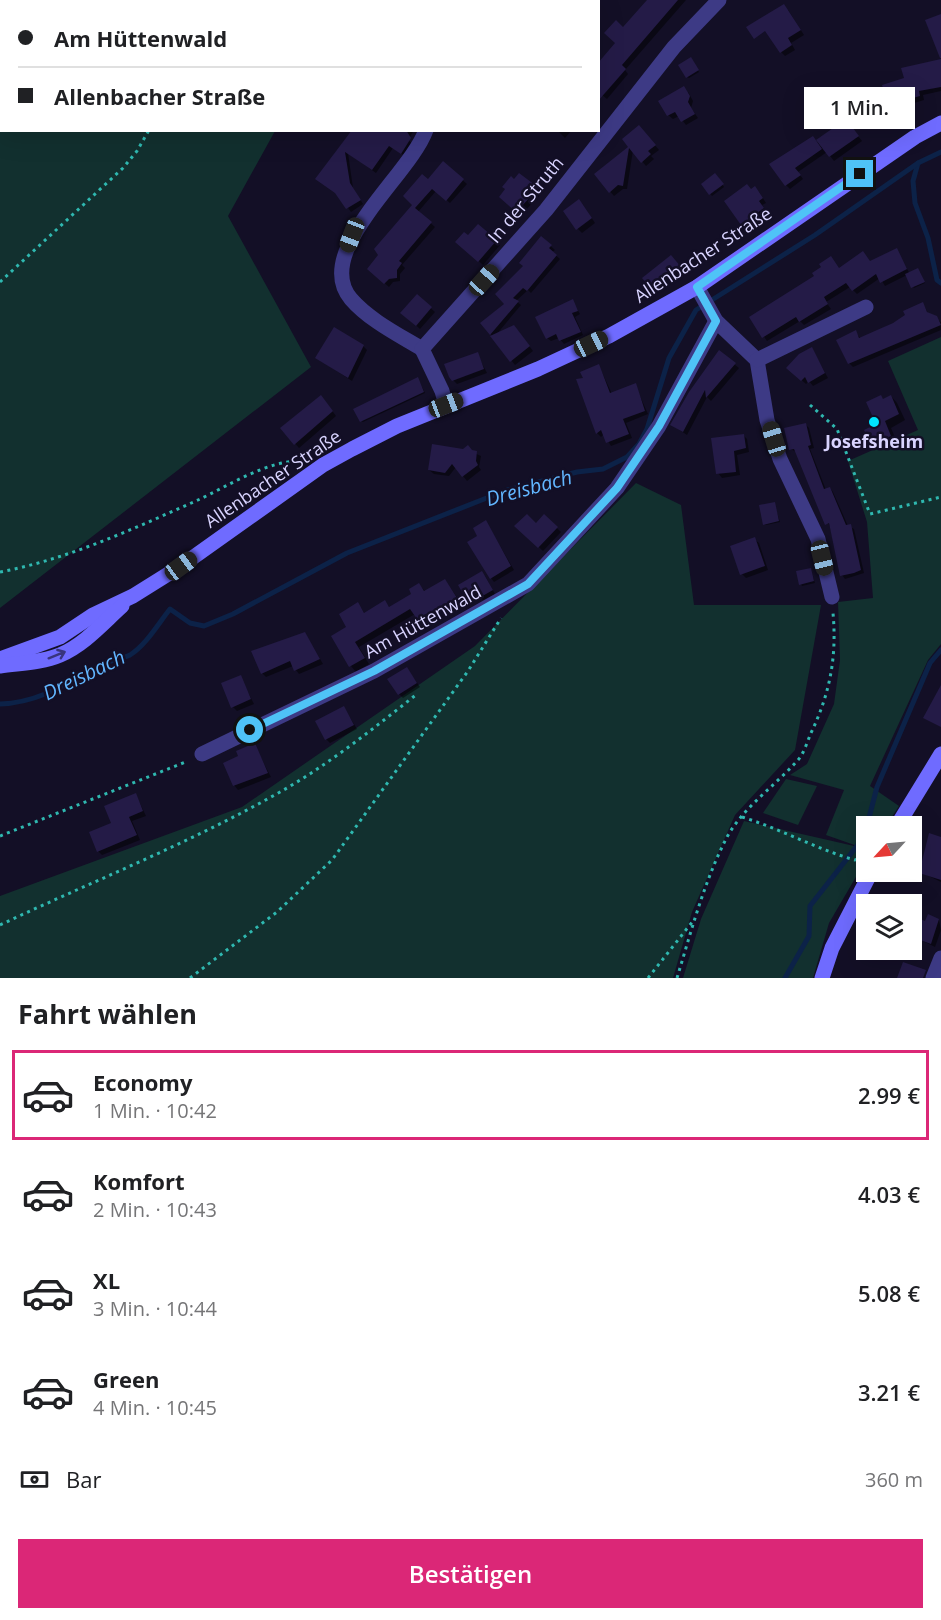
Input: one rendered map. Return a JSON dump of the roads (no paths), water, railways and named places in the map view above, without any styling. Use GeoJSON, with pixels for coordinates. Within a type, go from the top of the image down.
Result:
{"type":"FeatureCollection","features":[{"type":"Feature","properties":{"kind":"main road","name":"Allenbacher Straße"},"geometry":{"type":"LineString","coordinates":[[0,666],[31,663],[62,655],[95,632],[133,596],[323,465],[397,426],[538,369],[700,292],[915,137],[941,123]]}},
{"type":"Feature","properties":{"kind":"main road","name":"Allenbacher Straße"},"geometry":{"type":"LineString","coordinates":[[0,659],[60,637],[93,615],[133,596]]}},
{"type":"Feature","properties":{"kind":"main road"},"geometry":{"type":"LineString","coordinates":[[903,816],[941,754]]}},
{"type":"Feature","properties":{"kind":"main road"},"geometry":{"type":"LineString","coordinates":[[822,978],[832,948],[866,882]]}},
{"type":"Feature","properties":{"kind":"street","name":"In der Struth"},"geometry":{"type":"LineString","coordinates":[[422,349],[546,210],[674,47],[719,0]]}},
{"type":"Feature","properties":{"kind":"street"},"geometry":{"type":"LineString","coordinates":[[425,132],[401,173],[352,235],[343,261],[341,279],[351,299],[422,349],[442,391],[446,405]]}},
{"type":"Feature","properties":{"kind":"street"},"geometry":{"type":"LineString","coordinates":[[700,292],[714,315],[756,360],[767,420],[780,459],[818,539],[832,597]]}},
{"type":"Feature","properties":{"kind":"street"},"geometry":{"type":"LineString","coordinates":[[756,360],[866,307]]}},
{"type":"Feature","properties":{"kind":"street","name":"Am Hüttenwald"},"geometry":{"type":"LineString","coordinates":[[202,754],[374,671],[509,596],[541,571],[617,488],[659,426],[714,315]]}},
{"type":"Feature","properties":{"kind":"street"},"geometry":{"type":"LineString","coordinates":[[933,978],[941,958]]}},
{"type":"Feature","properties":{"kind":"waterway","name":"Dreisbach"},"geometry":{"type":"LineString","coordinates":[[0,704],[41,696],[103,664],[130,655],[147,640],[170,609],[190,623],[204,626],[233,614],[347,553],[507,490],[577,472],[603,469],[627,457],[639,444],[647,429],[669,358],[696,310],[815,235],[918,163],[941,152]]}},
{"type":"Feature","properties":{"kind":"waterway"},"geometry":{"type":"LineString","coordinates":[[918,163],[913,181],[915,203],[928,238],[937,280],[941,283]]}},
{"type":"Feature","properties":{"kind":"waterway"},"geometry":{"type":"LineString","coordinates":[[785,978],[809,936],[810,906],[864,837],[877,787],[930,663],[941,650]]}},
{"type":"Feature","properties":{"kind":"place","name":"Josefsheim"},"geometry":{"type":"Point","coordinates":[874,422]}}]}
